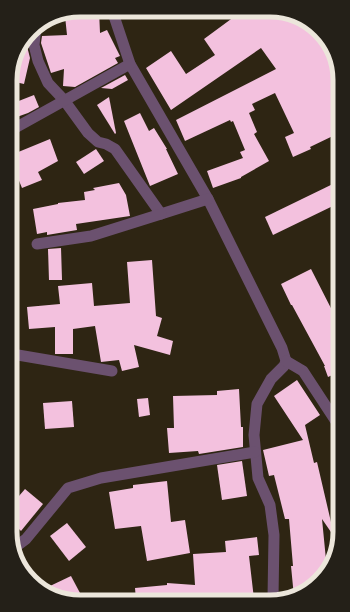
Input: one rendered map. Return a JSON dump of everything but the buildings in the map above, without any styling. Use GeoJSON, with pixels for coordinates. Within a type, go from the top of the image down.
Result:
{"type":"FeatureCollection","features":[{"type":"Feature","properties":{"kind":"street"},"geometry":{"type":"LineString","coordinates":[[114,17],[130,64],[208,199],[282,348],[286,361],[284,366],[271,379],[257,404],[254,435],[258,478],[270,505],[274,535],[273,595]]}},
{"type":"Feature","properties":{"kind":"street"},"geometry":{"type":"LineString","coordinates":[[35,37],[34,45],[38,61],[48,83],[64,100],[88,132],[98,142],[115,149],[161,214]]}},
{"type":"Feature","properties":{"kind":"street"},"geometry":{"type":"LineString","coordinates":[[17,127],[130,64]]}},
{"type":"Feature","properties":{"kind":"street"},"geometry":{"type":"LineString","coordinates":[[37,244],[91,236],[208,199]]}},
{"type":"Feature","properties":{"kind":"street"},"geometry":{"type":"LineString","coordinates":[[17,355],[112,371]]}},
{"type":"Feature","properties":{"kind":"street"},"geometry":{"type":"LineString","coordinates":[[286,361],[303,371],[333,417]]}},
{"type":"Feature","properties":{"kind":"street"},"geometry":{"type":"LineString","coordinates":[[19,544],[31,533],[68,488],[101,478],[255,452]]}}]}
